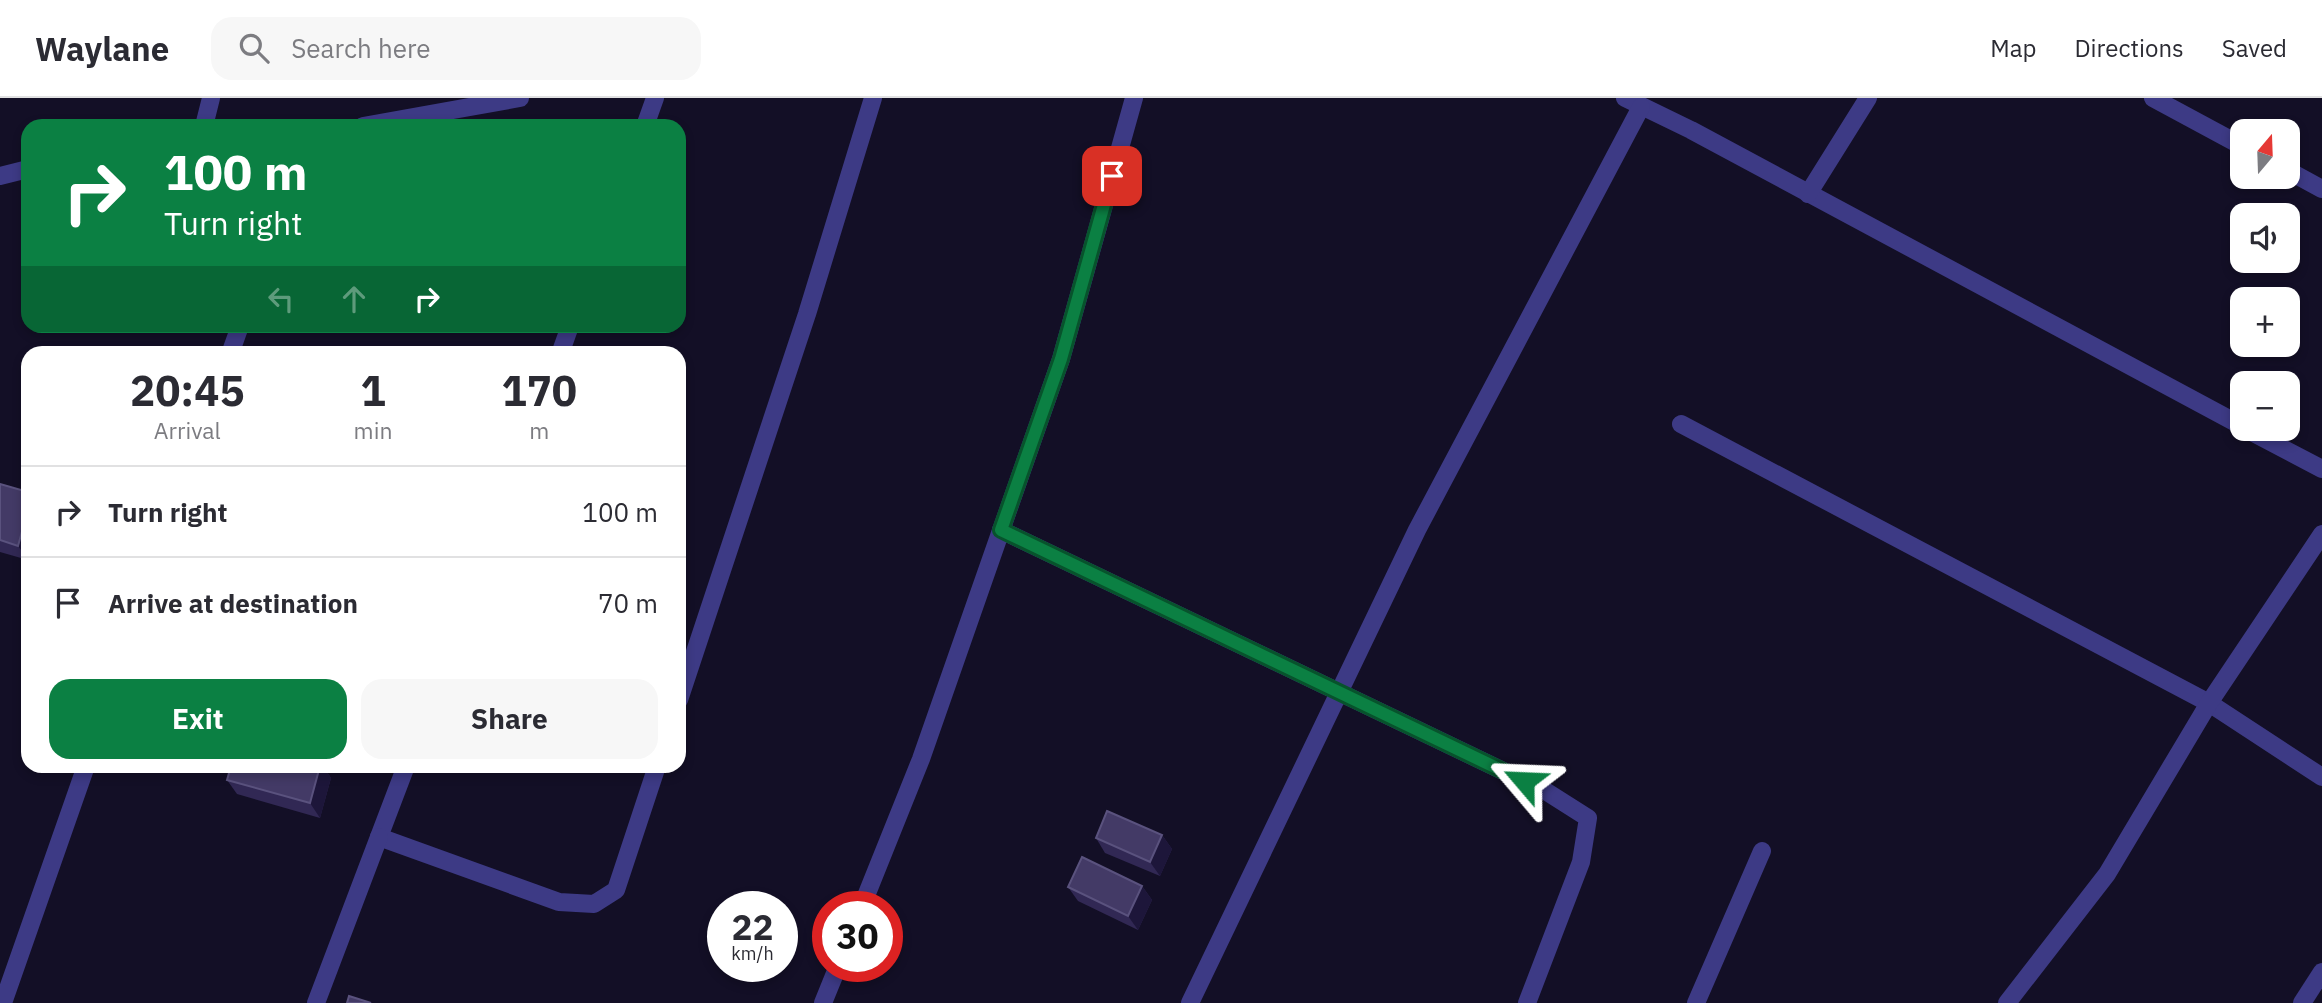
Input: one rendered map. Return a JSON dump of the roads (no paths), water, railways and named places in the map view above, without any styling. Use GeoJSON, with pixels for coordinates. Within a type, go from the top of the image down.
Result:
{"type":"FeatureCollection","features":[{"type":"Feature","properties":{"kind":"street"},"geometry":{"type":"LineString","coordinates":[[206,119],[211,98]]}},
{"type":"Feature","properties":{"kind":"street"},"geometry":{"type":"LineString","coordinates":[[402,119],[520,98]]}},
{"type":"Feature","properties":{"kind":"street"},"geometry":{"type":"LineString","coordinates":[[648,119],[655,98]]}},
{"type":"Feature","properties":{"kind":"street"},"geometry":{"type":"LineString","coordinates":[[686,679],[807,314],[873,98]]}},
{"type":"Feature","properties":{"kind":"street"},"geometry":{"type":"LineString","coordinates":[[868,891],[921,759],[1061,359],[1133,98]]}},
{"type":"Feature","properties":{"kind":"street"},"geometry":{"type":"LineString","coordinates":[[1625,98],[1690,130],[2230,420]]}},
{"type":"Feature","properties":{"kind":"street"},"geometry":{"type":"LineString","coordinates":[[1808,194],[1868,98]]}},
{"type":"Feature","properties":{"kind":"street"},"geometry":{"type":"LineString","coordinates":[[2153,98],[2230,140]]}},
{"type":"Feature","properties":{"kind":"street"},"geometry":{"type":"LineString","coordinates":[[1190,1003],[1417,530],[1640,107]]}},
{"type":"Feature","properties":{"kind":"street"},"geometry":{"type":"LineString","coordinates":[[0,176],[21,171]]}},
{"type":"Feature","properties":{"kind":"street"},"geometry":{"type":"LineString","coordinates":[[2300,177],[2322,189]]}},
{"type":"Feature","properties":{"kind":"street"},"geometry":{"type":"LineString","coordinates":[[1681,424],[2209,703],[2322,777]]}},
{"type":"Feature","properties":{"kind":"street"},"geometry":{"type":"LineString","coordinates":[[2269,441],[2322,469]]}},
{"type":"Feature","properties":{"kind":"street"},"geometry":{"type":"LineString","coordinates":[[1001,530],[1547,792],[1588,818],[1581,862],[1527,1003]]}},
{"type":"Feature","properties":{"kind":"street"},"geometry":{"type":"LineString","coordinates":[[2007,1003],[2107,874],[2209,703],[2322,534]]}},
{"type":"Feature","properties":{"kind":"street"},"geometry":{"type":"LineString","coordinates":[[3,1003],[84,773]]}},
{"type":"Feature","properties":{"kind":"street"},"geometry":{"type":"LineString","coordinates":[[316,1003],[403,773]]}},
{"type":"Feature","properties":{"kind":"street"},"geometry":{"type":"LineString","coordinates":[[379,837],[559,902],[594,904],[616,890],[655,773]]}},
{"type":"Feature","properties":{"kind":"street"},"geometry":{"type":"LineString","coordinates":[[1696,1003],[1762,851]]}},
{"type":"Feature","properties":{"kind":"street"},"geometry":{"type":"LineString","coordinates":[[2302,1003],[2322,972]]}},
{"type":"Feature","properties":{"kind":"street"},"geometry":{"type":"LineString","coordinates":[[823,1003],[832,982]]}}]}
